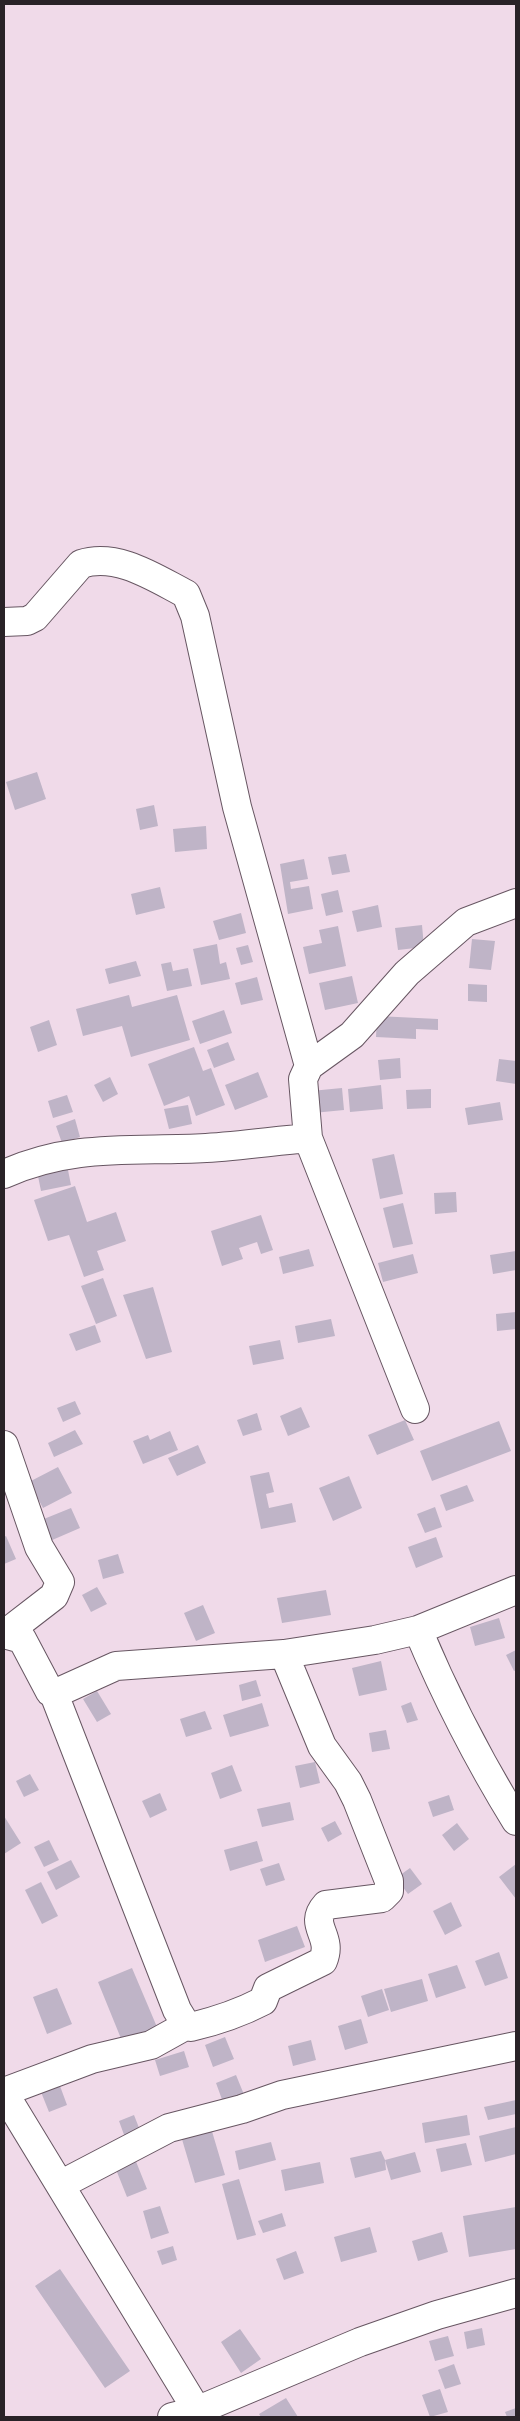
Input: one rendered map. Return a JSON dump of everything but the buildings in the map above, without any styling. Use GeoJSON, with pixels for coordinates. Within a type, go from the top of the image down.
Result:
{"type":"FeatureCollection","features":[{"type":"Feature","properties":{"kind":"street"},"geometry":{"type":"LineString","coordinates":[[4,622],[27,621],[36,617],[81,564],[88,562],[110,562],[138,569],[186,594],[195,616],[237,807],[309,1066]]}},
{"type":"Feature","properties":{"kind":"street"},"geometry":{"type":"LineString","coordinates":[[415,1409],[308,1138],[303,1079],[309,1066],[352,1035],[407,973],[466,922],[516,903]]}},
{"type":"Feature","properties":{"kind":"street"},"geometry":{"type":"LineString","coordinates":[[4,1174],[52,1156],[83,1152],[116,1149],[205,1148],[308,1138]]}},
{"type":"Feature","properties":{"kind":"street"},"geometry":{"type":"LineString","coordinates":[[4,1446],[38,1546],[60,1582],[54,1596],[5,1634]]}},
{"type":"Feature","properties":{"kind":"street"},"geometry":{"type":"LineString","coordinates":[[54,1694],[116,1666],[284,1654],[375,1640],[418,1630],[516,1590]]}},
{"type":"Feature","properties":{"kind":"street"},"geometry":{"type":"LineString","coordinates":[[418,1630],[442,1688],[482,1765],[516,1821]]}},
{"type":"Feature","properties":{"kind":"street"},"geometry":{"type":"LineString","coordinates":[[5,1634],[22,1639],[50,1692],[54,1694],[177,2010],[191,2027],[217,2021],[254,2006],[263,2001],[268,1995],[268,1988],[323,1961],[327,1944],[318,1923],[319,1913],[326,1905],[382,1898],[389,1891],[389,1881],[357,1800],[348,1782],[322,1746],[284,1654]]}},
{"type":"Feature","properties":{"kind":"street"},"geometry":{"type":"LineString","coordinates":[[188,2025],[151,2045],[92,2059],[4,2093],[60,2185],[190,2415],[360,2342],[437,2315],[516,2293]]}},
{"type":"Feature","properties":{"kind":"street"},"geometry":{"type":"LineString","coordinates":[[60,2185],[177,2126],[242,2109],[282,2095],[516,2046]]}}]}
